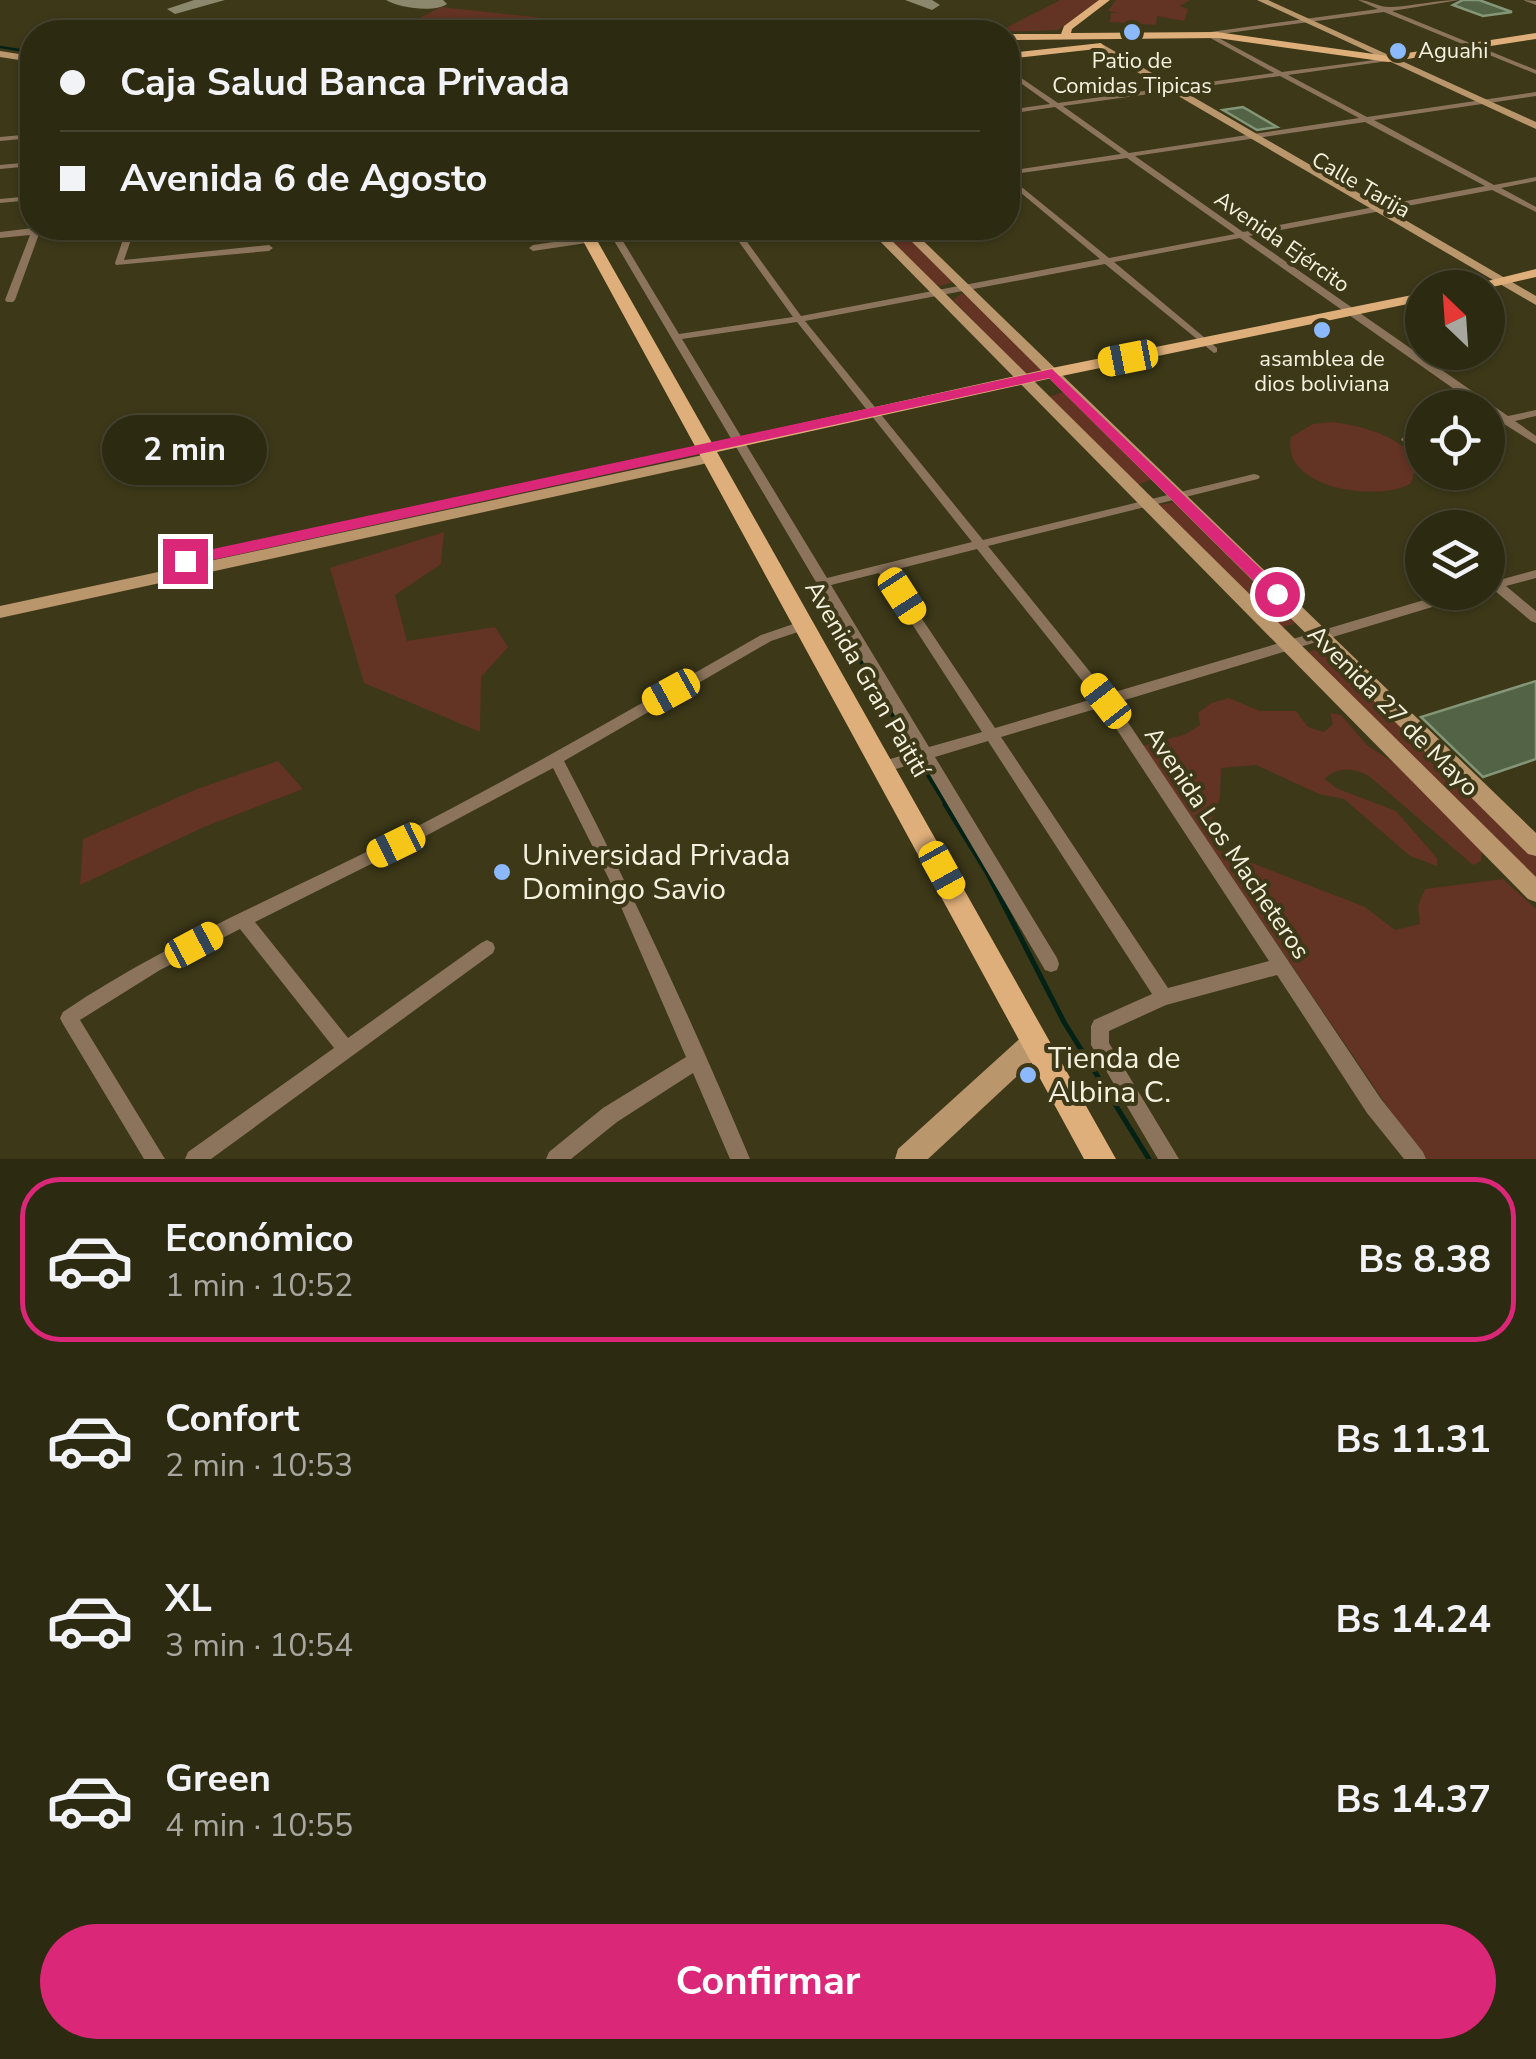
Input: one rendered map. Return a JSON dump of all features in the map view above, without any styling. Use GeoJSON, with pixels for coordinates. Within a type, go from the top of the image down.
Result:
{"type":"FeatureCollection","features":[{"type":"Feature","properties":{"kind":"main road"},"geometry":{"type":"LineString","coordinates":[[1066,35],[1068,28],[1105,0]]}},
{"type":"Feature","properties":{"kind":"main road"},"geometry":{"type":"LineString","coordinates":[[1261,0],[1536,128]]}},
{"type":"Feature","properties":{"kind":"main road"},"geometry":{"type":"LineString","coordinates":[[1020,37],[1243,34],[1388,59],[1536,38]]}},
{"type":"Feature","properties":{"kind":"main road"},"geometry":{"type":"LineString","coordinates":[[1020,55],[1153,38]]}},
{"type":"Feature","properties":{"kind":"main road","name":"Calle Tarija"},"geometry":{"type":"LineString","coordinates":[[1099,46],[1471,270]]}},
{"type":"Feature","properties":{"kind":"main road","name":"Avenida Gran Paitití"},"geometry":{"type":"LineString","coordinates":[[590,240],[886,766],[1101,1159]]}},
{"type":"Feature","properties":{"kind":"main road","name":"Avenida 27 de Mayo"},"geometry":{"type":"LineString","coordinates":[[885,240],[1536,892]]}},
{"type":"Feature","properties":{"kind":"main road","name":"Avenida 27 de Mayo"},"geometry":{"type":"LineString","coordinates":[[917,240],[1536,847]]}},
{"type":"Feature","properties":{"kind":"main road"},"geometry":{"type":"LineString","coordinates":[[1505,284],[1536,273]]}},
{"type":"Feature","properties":{"kind":"main road"},"geometry":{"type":"LineString","coordinates":[[1505,285],[1536,282]]}},
{"type":"Feature","properties":{"kind":"main road","name":"Calle Tarija"},"geometry":{"type":"LineString","coordinates":[[1505,289],[1536,301]]}},
{"type":"Feature","properties":{"kind":"main road","name":"Calle Tarija"},"geometry":{"type":"LineString","coordinates":[[1505,291],[1536,312]]}},
{"type":"Feature","properties":{"kind":"main road"},"geometry":{"type":"LineString","coordinates":[[1358,316],[1405,303]]}},
{"type":"Feature","properties":{"kind":"main road"},"geometry":{"type":"LineString","coordinates":[[0,612],[49,596],[185,566],[1056,378],[1405,309]]}},
{"type":"Feature","properties":{"kind":"main road"},"geometry":{"type":"LineString","coordinates":[[0,600],[49,596]]}},
{"type":"Feature","properties":{"kind":"main road"},"geometry":{"type":"LineString","coordinates":[[908,1159],[1035,1042]]}},
{"type":"Feature","properties":{"kind":"street"},"geometry":{"type":"LineString","coordinates":[[1361,0],[1536,74]]}},
{"type":"Feature","properties":{"kind":"street"},"geometry":{"type":"LineString","coordinates":[[1243,34],[1456,0]]}},
{"type":"Feature","properties":{"kind":"street"},"geometry":{"type":"LineString","coordinates":[[1527,0],[1536,4]]}},
{"type":"Feature","properties":{"kind":"street"},"geometry":{"type":"LineString","coordinates":[[1208,35],[1536,210]]}},
{"type":"Feature","properties":{"kind":"street"},"geometry":{"type":"LineString","coordinates":[[1020,110],[1388,59]]}},
{"type":"Feature","properties":{"kind":"street","name":"Avenida Ejército"},"geometry":{"type":"LineString","coordinates":[[1020,81],[1130,154],[1536,441]]}},
{"type":"Feature","properties":{"kind":"street"},"geometry":{"type":"LineString","coordinates":[[1020,174],[1536,94]]}},
{"type":"Feature","properties":{"kind":"street"},"geometry":{"type":"LineString","coordinates":[[676,337],[937,294],[1536,179]]}},
{"type":"Feature","properties":{"kind":"street"},"geometry":{"type":"LineString","coordinates":[[1020,186],[1210,346]]}},
{"type":"Feature","properties":{"kind":"street"},"geometry":{"type":"LineString","coordinates":[[10,300],[32,240]]}},
{"type":"Feature","properties":{"kind":"street"},"geometry":{"type":"LineString","coordinates":[[127,240],[119,263],[269,248]]}},
{"type":"Feature","properties":{"kind":"street"},"geometry":{"type":"LineString","coordinates":[[534,248],[562,240]]}},
{"type":"Feature","properties":{"kind":"street"},"geometry":{"type":"LineString","coordinates":[[618,240],[1051,964]]}},
{"type":"Feature","properties":{"kind":"street","name":"Avenida Los Macheteros"},"geometry":{"type":"LineString","coordinates":[[742,240],[799,319],[1106,701],[1374,1106],[1416,1159]]}},
{"type":"Feature","properties":{"kind":"street"},"geometry":{"type":"LineString","coordinates":[[1506,420],[1536,414]]}},
{"type":"Feature","properties":{"kind":"street"},"geometry":{"type":"LineString","coordinates":[[824,584],[1254,476]]}},
{"type":"Feature","properties":{"kind":"street"},"geometry":{"type":"LineString","coordinates":[[883,568],[1164,997]]}},
{"type":"Feature","properties":{"kind":"street"},"geometry":{"type":"LineString","coordinates":[[1505,582],[1536,574]]}},
{"type":"Feature","properties":{"kind":"street"},"geometry":{"type":"LineString","coordinates":[[1505,595],[1536,618]]}},
{"type":"Feature","properties":{"kind":"street"},"geometry":{"type":"LineString","coordinates":[[886,766],[1406,610]]}},
{"type":"Feature","properties":{"kind":"street"},"geometry":{"type":"LineString","coordinates":[[155,1159],[69,1018],[100,996],[243,920],[426,831],[766,638],[805,625]]}},
{"type":"Feature","properties":{"kind":"street"},"geometry":{"type":"LineString","coordinates":[[556,760],[615,876],[740,1159]]}},
{"type":"Feature","properties":{"kind":"street"},"geometry":{"type":"LineString","coordinates":[[243,920],[346,1050]]}},
{"type":"Feature","properties":{"kind":"street"},"geometry":{"type":"LineString","coordinates":[[208,1155],[487,948]]}},
{"type":"Feature","properties":{"kind":"street"},"geometry":{"type":"LineString","coordinates":[[1169,1159],[1100,1046],[1100,1026],[1164,997],[1281,966]]}},
{"type":"Feature","properties":{"kind":"street"},"geometry":{"type":"LineString","coordinates":[[556,1159],[610,1114],[698,1060]]}},
{"type":"Feature","properties":{"kind":"shaded area"},"geometry":{"type":"Polygon","coordinates":[[[1060,0],[1099,0],[1058,30],[1020,31],[1020,21],[1060,0]]]}},
{"type":"Feature","properties":{"kind":"shaded area"},"geometry":{"type":"Polygon","coordinates":[[[1116,0],[1190,0],[1180,6],[1188,9],[1184,21],[1157,16],[1156,25],[1110,22],[1111,13],[1119,13],[1108,11],[1116,0]]]}},
{"type":"Feature","properties":{"kind":"shaded area"},"geometry":{"type":"Polygon","coordinates":[[[441,7],[561,20],[416,20],[441,7]]]}},
{"type":"Feature","properties":{"kind":"shaded area"},"geometry":{"type":"Polygon","coordinates":[[[891,240],[912,240],[953,282],[940,286],[891,240]]]}},
{"type":"Feature","properties":{"kind":"shaded area"},"geometry":{"type":"Polygon","coordinates":[[[967,295],[1045,371],[1026,376],[953,300],[967,295]]]}},
{"type":"Feature","properties":{"kind":"shaded area"},"geometry":{"type":"Polygon","coordinates":[[[1063,392],[1155,478],[1138,485],[1049,397],[1063,392]]]}},
{"type":"Feature","properties":{"kind":"shaded area"},"geometry":{"type":"Polygon","coordinates":[[[1332,422],[1390,438],[1405,450],[1405,486],[1376,492],[1355,491],[1334,487],[1300,469],[1292,455],[1291,437],[1313,424],[1332,422]]]}},
{"type":"Feature","properties":{"kind":"shaded area"},"geometry":{"type":"Polygon","coordinates":[[[1176,502],[1296,619],[1294,624],[1282,627],[1159,505],[1176,502]]]}},
{"type":"Feature","properties":{"kind":"shaded area"},"geometry":{"type":"Polygon","coordinates":[[[444,532],[441,564],[395,595],[407,641],[495,627],[508,647],[481,677],[480,732],[364,683],[330,568],[444,532]]]}},
{"type":"Feature","properties":{"kind":"shaded area"},"geometry":{"type":"Polygon","coordinates":[[[1321,648],[1536,851],[1536,884],[1308,656],[1310,651],[1321,648]]]}},
{"type":"Feature","properties":{"kind":"shaded area"},"geometry":{"type":"Polygon","coordinates":[[[1229,698],[1260,711],[1296,711],[1308,727],[1324,732],[1333,724],[1330,713],[1341,715],[1367,745],[1394,763],[1482,851],[1481,861],[1473,865],[1363,773],[1341,770],[1325,779],[1336,788],[1396,811],[1437,858],[1437,866],[1410,856],[1344,799],[1319,794],[1256,765],[1221,768],[1220,798],[1207,831],[1216,849],[1365,907],[1395,930],[1420,924],[1418,906],[1425,889],[1503,879],[1536,909],[1536,1159],[1423,1159],[1143,746],[1186,734],[1200,725],[1198,713],[1211,703],[1229,698]]]}},
{"type":"Feature","properties":{"kind":"shaded area"},"geometry":{"type":"Polygon","coordinates":[[[278,761],[303,789],[204,827],[80,885],[83,839],[197,789],[278,761]]]}},
{"type":"Feature","properties":{"kind":"building"},"geometry":{"type":"Polygon","coordinates":[[[1463,0],[1479,0],[1512,12],[1483,16],[1453,5],[1463,0]]]}},
{"type":"Feature","properties":{"kind":"building"},"geometry":{"type":"Polygon","coordinates":[[[1243,107],[1277,127],[1257,130],[1223,110],[1243,107]]]}},
{"type":"Feature","properties":{"kind":"building"},"geometry":{"type":"Polygon","coordinates":[[[1536,681],[1536,759],[1483,777],[1421,717],[1536,681]]]}},
{"type":"Feature","properties":{"kind":"waterway"},"geometry":{"type":"LineString","coordinates":[[0,47],[20,50]]}},
{"type":"Feature","properties":{"kind":"waterway"},"geometry":{"type":"LineString","coordinates":[[817,587],[913,750]]}},
{"type":"Feature","properties":{"kind":"waterway"},"geometry":{"type":"LineString","coordinates":[[921,764],[947,806]]}},
{"type":"Feature","properties":{"kind":"waterway"},"geometry":{"type":"LineString","coordinates":[[945,804],[988,874],[1064,1022],[1149,1159]]}},
{"type":"Feature","properties":{"kind":"taxiway"},"geometry":{"type":"LineString","coordinates":[[175,9],[217,0]]}},
{"type":"Feature","properties":{"kind":"taxiway"},"geometry":{"type":"LineString","coordinates":[[394,0],[439,4]]}},
{"type":"Feature","properties":{"kind":"taxiway"},"geometry":{"type":"LineString","coordinates":[[913,0],[932,5]]}},
{"type":"Feature","properties":{"kind":"place","name":"Patio de Comidas Tipicas"},"geometry":{"type":"Point","coordinates":[1132,32]}},
{"type":"Feature","properties":{"kind":"place","name":"Aguahi"},"geometry":{"type":"Point","coordinates":[1398,51]}},
{"type":"Feature","properties":{"kind":"place","name":"asamblea de dios boliviana"},"geometry":{"type":"Point","coordinates":[1322,330]}},
{"type":"Feature","properties":{"kind":"place","name":"Universidad Privada Domingo Savio"},"geometry":{"type":"Point","coordinates":[502,872]}},
{"type":"Feature","properties":{"kind":"place","name":"Tienda de Albina C."},"geometry":{"type":"Point","coordinates":[1028,1075]}},
{"type":"Feature","properties":{"kind":"route"},"geometry":{"type":"LineString","coordinates":[[185,561],[1052,373],[1277,594]]}}]}
